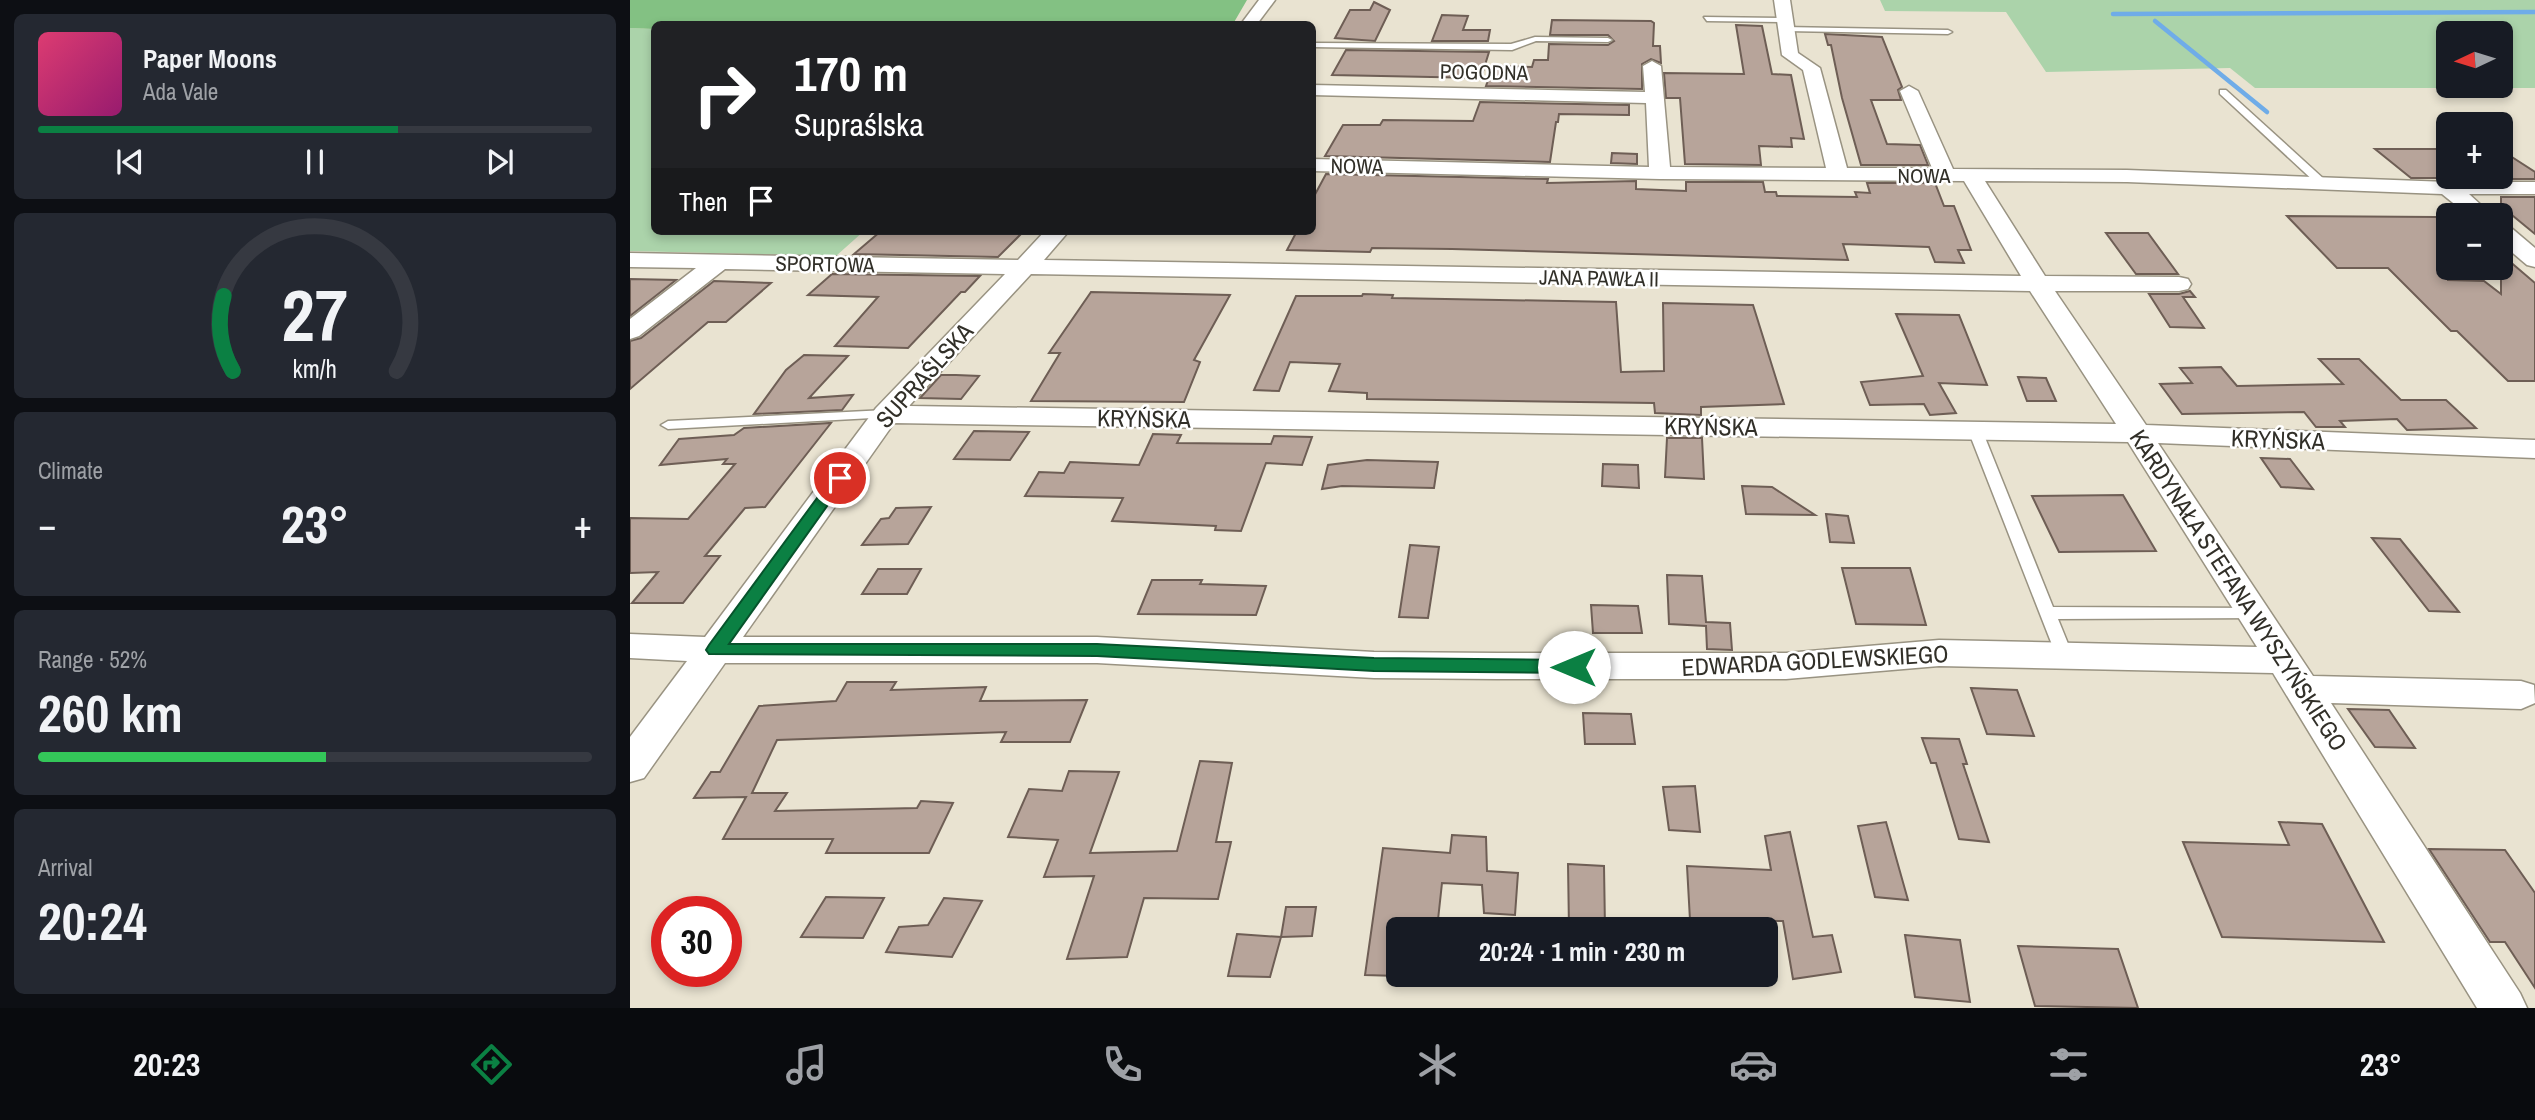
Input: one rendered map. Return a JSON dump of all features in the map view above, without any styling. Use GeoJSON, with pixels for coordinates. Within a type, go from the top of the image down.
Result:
{"type":"FeatureCollection","features":[{"type":"Feature","properties":{"kind":"street"},"geometry":{"type":"LineString","coordinates":[[1251,21],[1267,0]]}},
{"type":"Feature","properties":{"kind":"street"},"geometry":{"type":"LineString","coordinates":[[1782,0],[1790,55],[1811,68],[1838,175]]}},
{"type":"Feature","properties":{"kind":"street"},"geometry":{"type":"LineString","coordinates":[[1652,66],[1660,173]]}},
{"type":"Feature","properties":{"kind":"street","name":"POGODNA"},"geometry":{"type":"LineString","coordinates":[[1316,90],[1653,98]]}},
{"type":"Feature","properties":{"kind":"street"},"geometry":{"type":"LineString","coordinates":[[1909,91],[1945,175]]}},
{"type":"Feature","properties":{"kind":"street","name":"NOWA"},"geometry":{"type":"LineString","coordinates":[[1316,164],[1660,173],[1971,175],[2320,182],[2436,187]]}},
{"type":"Feature","properties":{"kind":"street","name":"KARDYNAŁA STEFANA WYSZYŃSKIEGO"},"geometry":{"type":"LineString","coordinates":[[1971,175],[2038,284],[2139,433],[2294,675],[2503,1008]]}},
{"type":"Feature","properties":{"kind":"street","name":"NOWA"},"geometry":{"type":"LineString","coordinates":[[2513,188],[2535,188]]}},
{"type":"Feature","properties":{"kind":"street"},"geometry":{"type":"LineString","coordinates":[[2449,189],[2466,203]]}},
{"type":"Feature","properties":{"kind":"street","name":"SUPRAŚLSKA"},"geometry":{"type":"LineString","coordinates":[[630,767],[886,414],[1054,235]]}},
{"type":"Feature","properties":{"kind":"street"},"geometry":{"type":"LineString","coordinates":[[2513,241],[2535,260]]}},
{"type":"Feature","properties":{"kind":"street","name":"SPORTOWA"},"geometry":{"type":"LineString","coordinates":[[630,260],[1020,269]]}},
{"type":"Feature","properties":{"kind":"street"},"geometry":{"type":"LineString","coordinates":[[630,331],[719,262]]}},
{"type":"Feature","properties":{"kind":"street","name":"JANA PAWŁA II"},"geometry":{"type":"LineString","coordinates":[[1020,269],[2179,284]]}},
{"type":"Feature","properties":{"kind":"street","name":"KRYŃSKA"},"geometry":{"type":"LineString","coordinates":[[886,414],[2139,433],[2535,449]]}},
{"type":"Feature","properties":{"kind":"street","name":"EDWARDA GODLEWSKIEGO"},"geometry":{"type":"LineString","coordinates":[[630,646],[715,650],[1097,650],[1374,665],[1522,667],[1786,666],[1939,653],[2064,656],[2521,695]]}},
{"type":"Feature","properties":{"kind":"lane"},"geometry":{"type":"LineString","coordinates":[[1707,19],[1948,32]]}},
{"type":"Feature","properties":{"kind":"lane"},"geometry":{"type":"LineString","coordinates":[[1316,45],[1512,47],[1535,39],[1608,40]]}},
{"type":"Feature","properties":{"kind":"lane"},"geometry":{"type":"LineString","coordinates":[[2223,92],[2320,182]]}},
{"type":"Feature","properties":{"kind":"lane"},"geometry":{"type":"LineString","coordinates":[[668,425],[886,414]]}},
{"type":"Feature","properties":{"kind":"lane"},"geometry":{"type":"LineString","coordinates":[[1975,430],[2064,656]]}},
{"type":"Feature","properties":{"kind":"lane"},"geometry":{"type":"LineString","coordinates":[[2048,613],[2255,614]]}},
{"type":"Feature","properties":{"kind":"green space"},"geometry":{"type":"Polygon","coordinates":[[[630,0],[1247,0],[1235,21],[651,21],[651,29],[630,28],[630,0]]]}},
{"type":"Feature","properties":{"kind":"green space"},"geometry":{"type":"Polygon","coordinates":[[[1880,0],[2535,0],[2535,88],[2513,88],[2513,21],[2436,21],[2436,88],[2255,88],[2230,68],[2046,72],[2006,12],[1885,11],[1880,0]]]}},
{"type":"Feature","properties":{"kind":"green space"},"geometry":{"type":"Polygon","coordinates":[[[630,28],[651,29],[651,235],[860,235],[836,256],[630,251],[630,28]]]}},
{"type":"Feature","properties":{"kind":"building"},"geometry":{"type":"Polygon","coordinates":[[[1374,2],[1390,10],[1375,41],[1335,38],[1350,10],[1370,10],[1374,2]]]}},
{"type":"Feature","properties":{"kind":"building"},"geometry":{"type":"Polygon","coordinates":[[[1442,15],[1468,16],[1463,30],[1490,30],[1488,41],[1432,41],[1442,15]]]}},
{"type":"Feature","properties":{"kind":"building"},"geometry":{"type":"Polygon","coordinates":[[[1552,20],[1651,21],[1654,23],[1653,46],[1660,46],[1661,63],[1651,59],[1642,64],[1642,89],[1486,86],[1493,66],[1532,67],[1534,60],[1548,60],[1549,44],[1608,45],[1614,41],[1608,35],[1550,35],[1552,20]]]}},
{"type":"Feature","properties":{"kind":"building"},"geometry":{"type":"Polygon","coordinates":[[[1736,25],[1762,26],[1772,74],[1791,75],[1804,139],[1791,138],[1792,147],[1759,146],[1761,165],[1685,164],[1680,98],[1666,98],[1664,73],[1744,74],[1736,25]]]}},
{"type":"Feature","properties":{"kind":"building"},"geometry":{"type":"Polygon","coordinates":[[[1825,34],[1882,37],[1902,87],[1898,90],[1901,100],[1871,100],[1887,144],[1920,145],[1928,165],[1861,165],[1842,98],[1831,45],[1828,45],[1825,34]]]}},
{"type":"Feature","properties":{"kind":"building"},"geometry":{"type":"Polygon","coordinates":[[[1346,50],[1489,52],[1481,78],[1332,75],[1346,50]]]}},
{"type":"Feature","properties":{"kind":"building"},"geometry":{"type":"Polygon","coordinates":[[[1480,102],[1629,105],[1629,115],[1559,114],[1550,162],[1325,156],[1343,125],[1380,125],[1383,120],[1473,121],[1480,102]]]}},
{"type":"Feature","properties":{"kind":"building"},"geometry":{"type":"Polygon","coordinates":[[[2375,149],[2436,149],[2436,178],[2411,178],[2375,149]]]}},
{"type":"Feature","properties":{"kind":"building"},"geometry":{"type":"Polygon","coordinates":[[[1612,153],[1637,154],[1637,164],[1611,163],[1612,153]]]}},
{"type":"Feature","properties":{"kind":"building"},"geometry":{"type":"Polygon","coordinates":[[[2513,158],[2535,172],[2535,179],[2513,179],[2513,158]]]}},
{"type":"Feature","properties":{"kind":"building"},"geometry":{"type":"Polygon","coordinates":[[[1326,174],[1548,179],[1547,183],[1636,181],[1636,189],[1686,191],[1686,182],[1763,182],[1765,192],[1776,192],[1777,196],[1857,197],[1855,192],[1870,193],[1867,183],[1935,183],[1944,206],[1954,206],[1971,250],[1958,250],[1964,263],[1935,262],[1929,247],[1843,244],[1848,260],[1452,249],[1372,248],[1370,252],[1287,250],[1295,235],[1316,235],[1316,193],[1326,174]]]}},
{"type":"Feature","properties":{"kind":"building"},"geometry":{"type":"Polygon","coordinates":[[[2501,197],[2535,197],[2535,234],[2513,216],[2513,203],[2501,203],[2501,197]]]}},
{"type":"Feature","properties":{"kind":"building"},"geometry":{"type":"Polygon","coordinates":[[[2287,216],[2436,217],[2436,280],[2484,281],[2501,294],[2501,280],[2513,280],[2513,264],[2535,283],[2535,381],[2508,381],[2457,331],[2451,331],[2388,268],[2337,268],[2287,216]]]}},
{"type":"Feature","properties":{"kind":"building"},"geometry":{"type":"Polygon","coordinates":[[[2106,233],[2148,233],[2178,274],[2136,274],[2106,233]]]}},
{"type":"Feature","properties":{"kind":"building"},"geometry":{"type":"Polygon","coordinates":[[[876,235],[1020,235],[998,257],[854,254],[876,235]]]}},
{"type":"Feature","properties":{"kind":"building"},"geometry":{"type":"Polygon","coordinates":[[[832,274],[980,276],[965,292],[961,292],[908,348],[835,346],[878,297],[808,295],[832,274]]]}},
{"type":"Feature","properties":{"kind":"building"},"geometry":{"type":"Polygon","coordinates":[[[630,279],[676,280],[630,316],[630,279]]]}},
{"type":"Feature","properties":{"kind":"building"},"geometry":{"type":"Polygon","coordinates":[[[714,281],[771,283],[726,322],[708,322],[630,389],[630,341],[641,338],[714,281]]]}},
{"type":"Feature","properties":{"kind":"building"},"geometry":{"type":"Polygon","coordinates":[[[2190,291],[2195,297],[2183,297],[2204,328],[2170,327],[2149,294],[2179,294],[2190,291]]]}},
{"type":"Feature","properties":{"kind":"building"},"geometry":{"type":"Polygon","coordinates":[[[1091,292],[1230,295],[1194,360],[1200,362],[1184,402],[1031,401],[1060,353],[1049,353],[1091,292]]]}},
{"type":"Feature","properties":{"kind":"building"},"geometry":{"type":"Polygon","coordinates":[[[1393,295],[1392,298],[1616,302],[1621,372],[1664,371],[1663,303],[1753,305],[1784,404],[1701,407],[1701,415],[1655,413],[1654,403],[1367,399],[1367,393],[1329,391],[1340,364],[1290,362],[1279,391],[1254,390],[1296,296],[1393,295]]]}},
{"type":"Feature","properties":{"kind":"building"},"geometry":{"type":"Polygon","coordinates":[[[1896,314],[1959,315],[1987,385],[1939,383],[1956,413],[1930,415],[1924,404],[1870,405],[1861,382],[1923,376],[1896,314]]]}},
{"type":"Feature","properties":{"kind":"building"},"geometry":{"type":"Polygon","coordinates":[[[804,355],[848,356],[809,398],[853,395],[842,410],[754,414],[786,370],[804,355]]]}},
{"type":"Feature","properties":{"kind":"building"},"geometry":{"type":"Polygon","coordinates":[[[2319,359],[2359,359],[2401,400],[2446,400],[2476,428],[2407,430],[2397,419],[2340,421],[2345,427],[2316,427],[2304,412],[2182,414],[2160,384],[2192,383],[2180,368],[2221,367],[2237,386],[2343,384],[2319,359]]]}},
{"type":"Feature","properties":{"kind":"building"},"geometry":{"type":"Polygon","coordinates":[[[941,375],[979,376],[961,399],[920,398],[941,375]]]}},
{"type":"Feature","properties":{"kind":"building"},"geometry":{"type":"Polygon","coordinates":[[[2018,377],[2046,378],[2056,401],[2027,401],[2018,377]]]}},
{"type":"Feature","properties":{"kind":"building"},"geometry":{"type":"Polygon","coordinates":[[[831,423],[765,507],[745,508],[705,556],[720,556],[683,603],[632,603],[658,572],[630,573],[630,518],[688,519],[735,464],[723,464],[727,459],[660,465],[679,439],[734,435],[744,428],[831,423]]]}},
{"type":"Feature","properties":{"kind":"building"},"geometry":{"type":"Polygon","coordinates":[[[974,431],[1029,432],[1010,460],[954,459],[974,431]]]}},
{"type":"Feature","properties":{"kind":"building"},"geometry":{"type":"Polygon","coordinates":[[[1153,434],[1181,435],[1177,443],[1271,444],[1274,436],[1312,437],[1302,465],[1266,463],[1241,531],[1215,530],[1216,526],[1112,521],[1123,498],[1025,496],[1039,472],[1064,473],[1070,462],[1139,465],[1153,434]]]}},
{"type":"Feature","properties":{"kind":"building"},"geometry":{"type":"Polygon","coordinates":[[[1667,438],[1702,438],[1704,479],[1665,477],[1667,438]]]}},
{"type":"Feature","properties":{"kind":"building"},"geometry":{"type":"Polygon","coordinates":[[[2261,458],[2290,459],[2313,489],[2281,487],[2261,458]]]}},
{"type":"Feature","properties":{"kind":"building"},"geometry":{"type":"Polygon","coordinates":[[[1367,460],[1438,462],[1434,488],[1342,486],[1322,489],[1328,465],[1367,460]]]}},
{"type":"Feature","properties":{"kind":"building"},"geometry":{"type":"Polygon","coordinates":[[[1603,464],[1638,465],[1639,488],[1602,486],[1603,464]]]}},
{"type":"Feature","properties":{"kind":"building"},"geometry":{"type":"Polygon","coordinates":[[[1742,486],[1772,487],[1815,515],[1746,514],[1742,486]]]}},
{"type":"Feature","properties":{"kind":"building"},"geometry":{"type":"Polygon","coordinates":[[[2123,495],[2156,551],[2059,552],[2032,496],[2123,495]]]}},
{"type":"Feature","properties":{"kind":"building"},"geometry":{"type":"Polygon","coordinates":[[[931,507],[908,544],[862,545],[881,519],[889,518],[896,508],[931,507]]]}},
{"type":"Feature","properties":{"kind":"building"},"geometry":{"type":"Polygon","coordinates":[[[1826,514],[1848,516],[1854,543],[1830,542],[1826,514]]]}},
{"type":"Feature","properties":{"kind":"building"},"geometry":{"type":"Polygon","coordinates":[[[2372,538],[2400,539],[2459,612],[2429,611],[2372,538]]]}},
{"type":"Feature","properties":{"kind":"building"},"geometry":{"type":"Polygon","coordinates":[[[1410,545],[1439,547],[1428,618],[1399,617],[1410,545]]]}},
{"type":"Feature","properties":{"kind":"building"},"geometry":{"type":"Polygon","coordinates":[[[1842,568],[1910,568],[1926,625],[1856,624],[1842,568]]]}},
{"type":"Feature","properties":{"kind":"building"},"geometry":{"type":"Polygon","coordinates":[[[878,569],[921,569],[907,594],[862,594],[878,569]]]}},
{"type":"Feature","properties":{"kind":"building"},"geometry":{"type":"Polygon","coordinates":[[[1667,575],[1702,576],[1706,622],[1730,623],[1732,650],[1707,649],[1706,626],[1669,624],[1667,575]]]}},
{"type":"Feature","properties":{"kind":"building"},"geometry":{"type":"Polygon","coordinates":[[[1152,580],[1202,580],[1200,584],[1266,586],[1256,615],[1138,614],[1152,580]]]}},
{"type":"Feature","properties":{"kind":"building"},"geometry":{"type":"Polygon","coordinates":[[[1591,605],[1638,606],[1642,633],[1593,633],[1591,605]]]}},
{"type":"Feature","properties":{"kind":"building"},"geometry":{"type":"Polygon","coordinates":[[[847,682],[896,682],[891,690],[986,687],[980,701],[1087,700],[1070,742],[1001,742],[1006,732],[777,740],[752,793],[787,793],[775,811],[917,808],[921,801],[953,803],[929,853],[826,853],[833,839],[723,839],[746,797],[694,798],[711,772],[720,772],[759,706],[836,701],[847,682]]]}},
{"type":"Feature","properties":{"kind":"building"},"geometry":{"type":"Polygon","coordinates":[[[1971,688],[2017,690],[2034,736],[1987,734],[1971,688]]]}},
{"type":"Feature","properties":{"kind":"building"},"geometry":{"type":"Polygon","coordinates":[[[2348,709],[2389,710],[2415,748],[2375,747],[2348,709]]]}},
{"type":"Feature","properties":{"kind":"building"},"geometry":{"type":"Polygon","coordinates":[[[1583,713],[1631,714],[1635,744],[1585,744],[1583,713]]]}},
{"type":"Feature","properties":{"kind":"building"},"geometry":{"type":"Polygon","coordinates":[[[1922,738],[1959,739],[1967,764],[1963,764],[1989,842],[1959,839],[1936,763],[1931,763],[1922,738]]]}},
{"type":"Feature","properties":{"kind":"building"},"geometry":{"type":"Polygon","coordinates":[[[1200,761],[1232,763],[1216,842],[1231,842],[1218,899],[1144,898],[1127,957],[1067,959],[1094,876],[1044,877],[1058,840],[1008,837],[1029,789],[1062,791],[1069,771],[1119,772],[1090,853],[1177,851],[1200,761]]]}},
{"type":"Feature","properties":{"kind":"building"},"geometry":{"type":"Polygon","coordinates":[[[1695,786],[1700,832],[1669,830],[1663,787],[1695,786]]]}},
{"type":"Feature","properties":{"kind":"building"},"geometry":{"type":"Polygon","coordinates":[[[1886,822],[1908,900],[1875,897],[1858,826],[1886,822]]]}},
{"type":"Feature","properties":{"kind":"building"},"geometry":{"type":"Polygon","coordinates":[[[2279,822],[2322,824],[2384,942],[2222,937],[2183,842],[2289,845],[2279,822]]]}},
{"type":"Feature","properties":{"kind":"building"},"geometry":{"type":"Polygon","coordinates":[[[1790,832],[1813,937],[1832,935],[1841,972],[1793,979],[1783,921],[1778,921],[1778,917],[1690,917],[1687,866],[1771,870],[1765,836],[1790,832]]]}},
{"type":"Feature","properties":{"kind":"building"},"geometry":{"type":"Polygon","coordinates":[[[1452,835],[1486,837],[1487,871],[1518,873],[1515,915],[1484,913],[1482,885],[1442,883],[1438,917],[1386,917],[1386,976],[1365,975],[1383,848],[1450,853],[1452,835]]]}},
{"type":"Feature","properties":{"kind":"building"},"geometry":{"type":"Polygon","coordinates":[[[2429,849],[2505,850],[2535,893],[2535,988],[2505,942],[2490,942],[2429,849]]]}},
{"type":"Feature","properties":{"kind":"building"},"geometry":{"type":"Polygon","coordinates":[[[1568,864],[1604,866],[1605,917],[1569,917],[1568,864]]]}},
{"type":"Feature","properties":{"kind":"building"},"geometry":{"type":"Polygon","coordinates":[[[826,897],[884,898],[863,938],[801,937],[826,897]]]}},
{"type":"Feature","properties":{"kind":"building"},"geometry":{"type":"Polygon","coordinates":[[[944,898],[982,901],[952,957],[886,952],[899,927],[928,925],[944,898]]]}},
{"type":"Feature","properties":{"kind":"building"},"geometry":{"type":"Polygon","coordinates":[[[1286,907],[1316,907],[1312,936],[1281,937],[1286,907]]]}},
{"type":"Feature","properties":{"kind":"building"},"geometry":{"type":"Polygon","coordinates":[[[1237,934],[1281,937],[1270,977],[1228,976],[1237,934]]]}},
{"type":"Feature","properties":{"kind":"building"},"geometry":{"type":"Polygon","coordinates":[[[1905,935],[1960,940],[1970,1002],[1915,997],[1905,935]]]}},
{"type":"Feature","properties":{"kind":"building"},"geometry":{"type":"Polygon","coordinates":[[[2018,946],[2118,949],[2138,1008],[2035,1006],[2018,946]]]}},
{"type":"Feature","properties":{"kind":"waterway"},"geometry":{"type":"LineString","coordinates":[[2113,14],[2535,12]]}},
{"type":"Feature","properties":{"kind":"waterway"},"geometry":{"type":"LineString","coordinates":[[2155,21],[2267,112]]}},
{"type":"Feature","properties":{"kind":"route"},"geometry":{"type":"LineString","coordinates":[[840,478],[715,650],[1097,650],[1374,665],[1574,667]]}}]}
